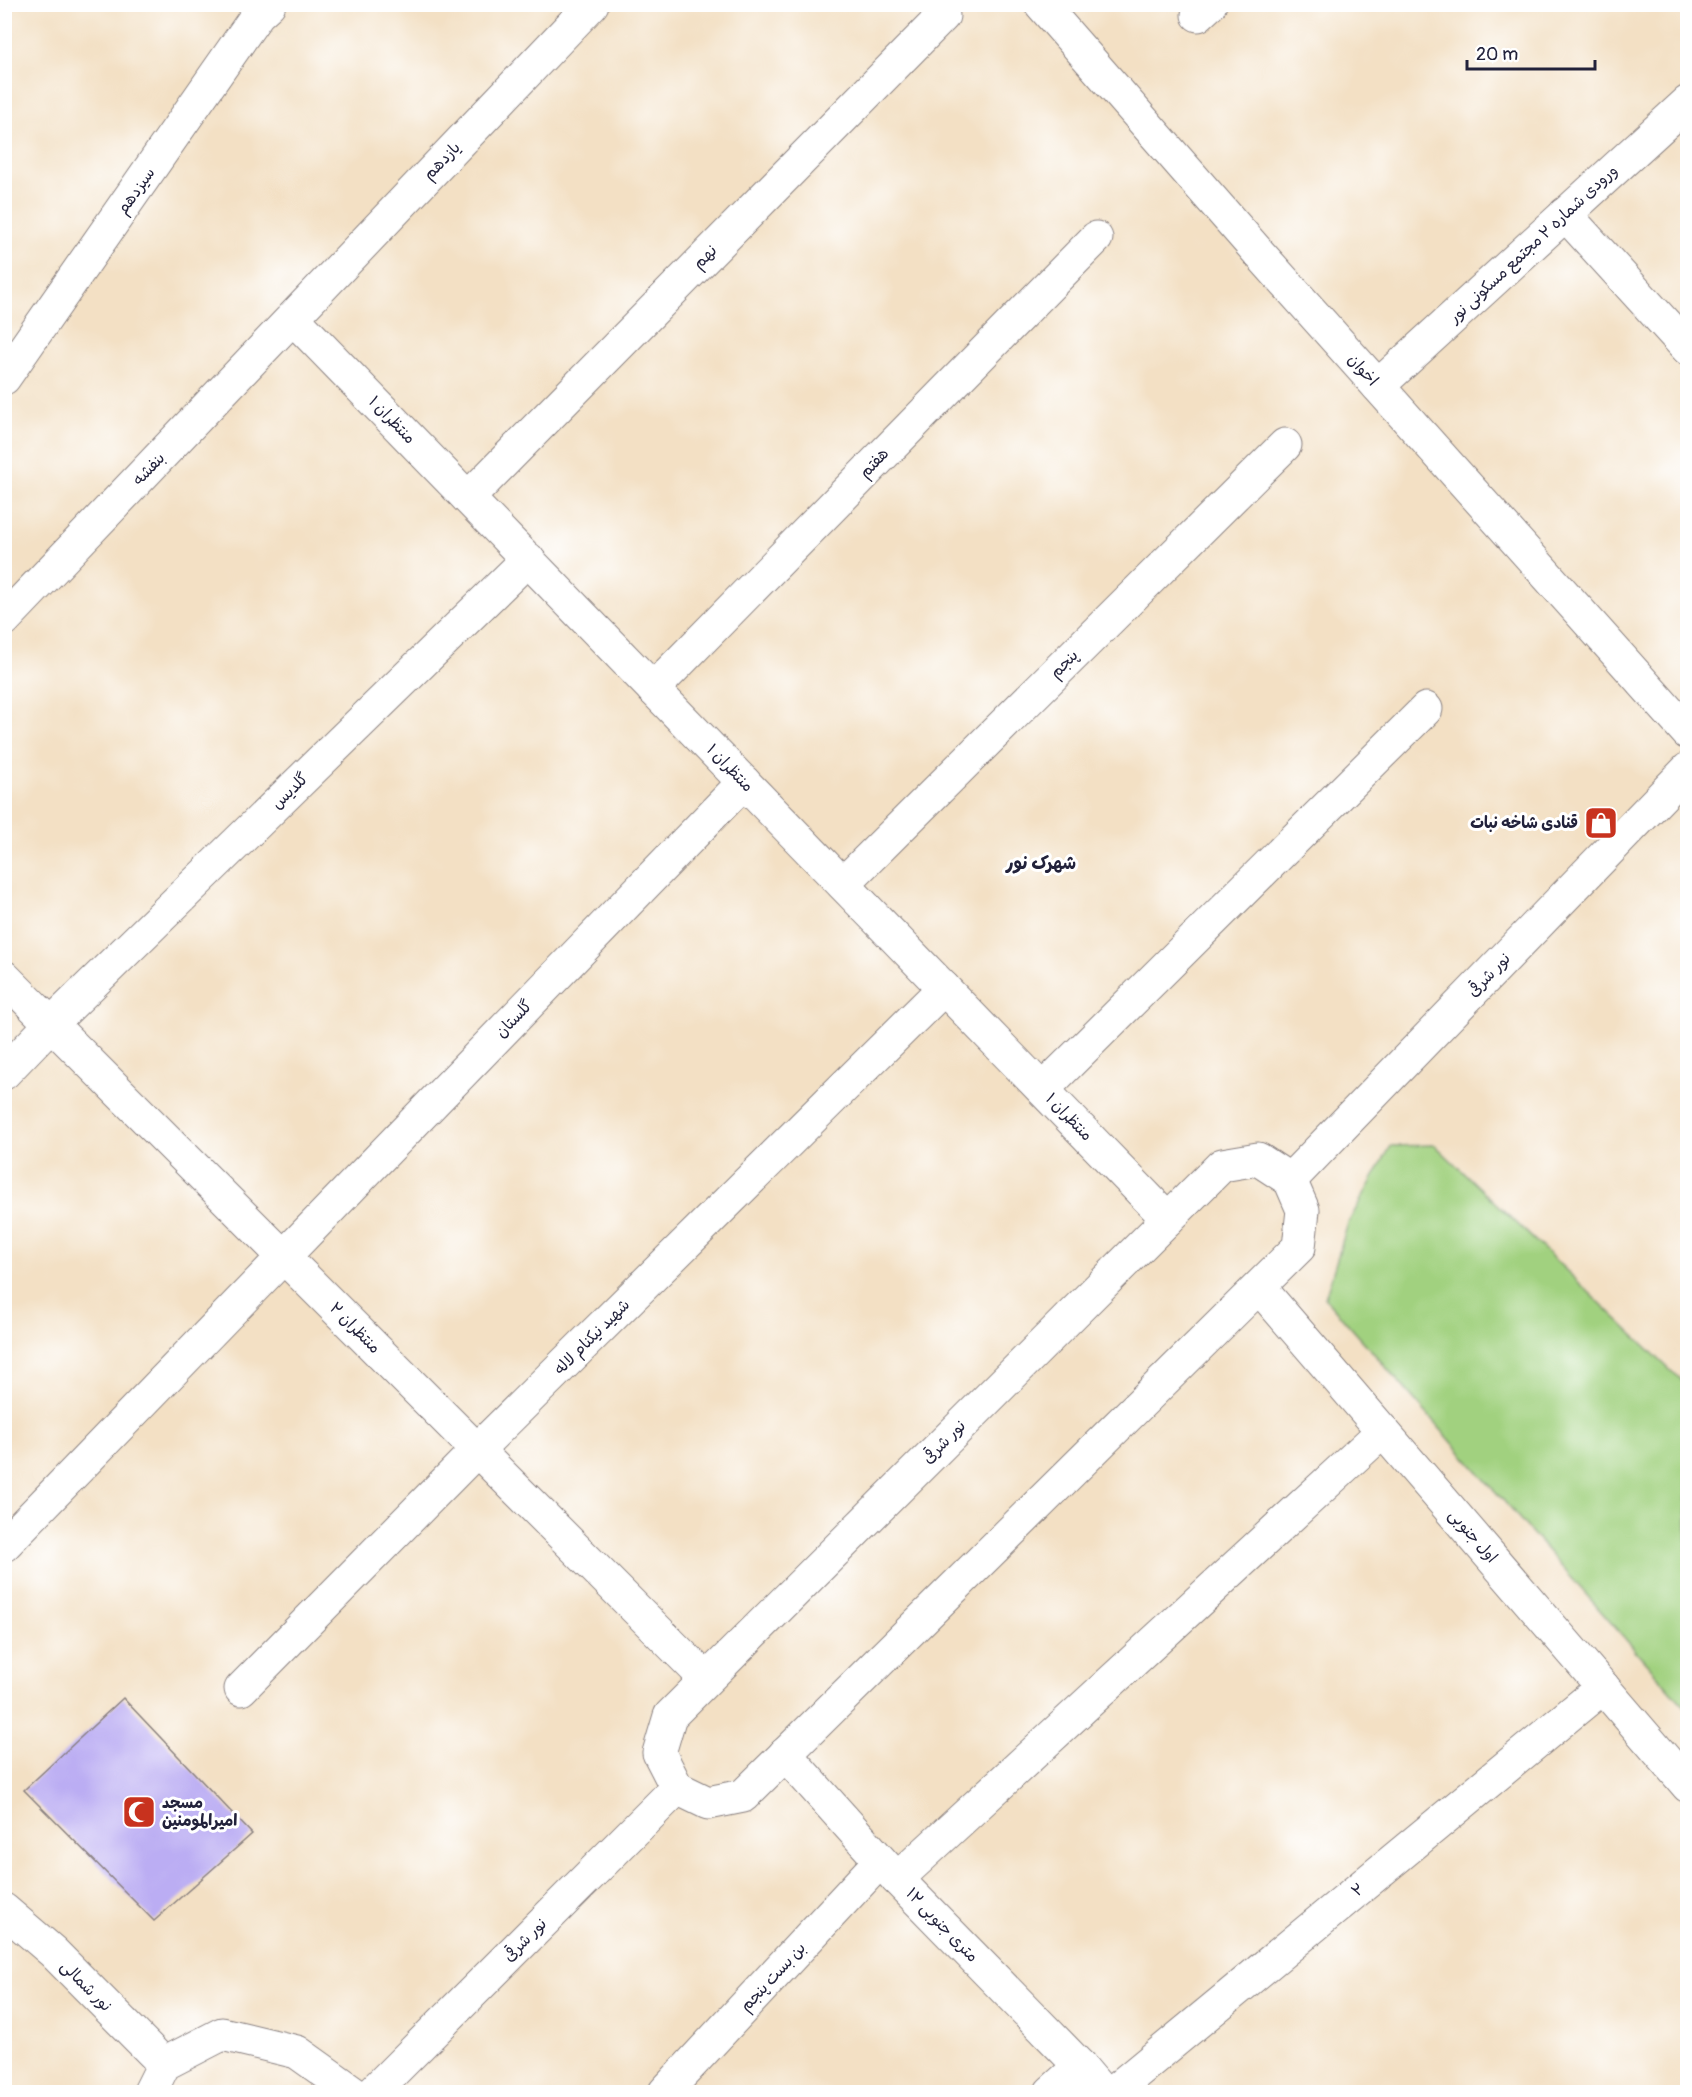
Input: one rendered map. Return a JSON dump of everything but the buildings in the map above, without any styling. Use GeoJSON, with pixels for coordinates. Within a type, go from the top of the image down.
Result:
{"type":"FeatureCollection","features":[{"type":"Feature","properties":{"kind":"street","name":"سیزدهم"},"geometry":{"type":"LineString","coordinates":[[4,378],[258,14],[268,4]]}},
{"type":"Feature","properties":{"kind":"street","name":"یازدهم"},"geometry":{"type":"LineString","coordinates":[[293,318],[592,4]]}},
{"type":"Feature","properties":{"kind":"street","name":"اخوان"},"geometry":{"type":"LineString","coordinates":[[1041,4],[1688,733]]}},
{"type":"Feature","properties":{"kind":"street","name":"نهم"},"geometry":{"type":"LineString","coordinates":[[468,498],[943,16]]}},
{"type":"Feature","properties":{"kind":"street","name":"ورودی شماره ۲ مجتمع مسکونی نور"},"geometry":{"type":"LineString","coordinates":[[1378,386],[1688,102]]}},
{"type":"Feature","properties":{"kind":"street"},"geometry":{"type":"LineString","coordinates":[[1565,214],[1688,349]]}},
{"type":"Feature","properties":{"kind":"street","name":"هفتم"},"geometry":{"type":"LineString","coordinates":[[653,688],[1096,238]]}},
{"type":"Feature","properties":{"kind":"street","name":"منتظران ۱"},"geometry":{"type":"LineString","coordinates":[[293,318],[1168,1219]]}},
{"type":"Feature","properties":{"kind":"street","name":"بنفشه"},"geometry":{"type":"LineString","coordinates":[[4,620],[293,318]]}},
{"type":"Feature","properties":{"kind":"street","name":"پنجم"},"geometry":{"type":"LineString","coordinates":[[843,884],[1285,445]]}},
{"type":"Feature","properties":{"kind":"street","name":"گلدیس"},"geometry":{"type":"LineString","coordinates":[[4,1072],[528,559]]}},
{"type":"Feature","properties":{"kind":"street"},"geometry":{"type":"LineString","coordinates":[[1043,1089],[1426,710]]}},
{"type":"Feature","properties":{"kind":"street","name":"نور شرقی"},"geometry":{"type":"LineString","coordinates":[[373,2092],[677,1788],[659,1753],[670,1716],[706,1679],[1222,1165],[1258,1159],[1290,1180],[1688,769]]}},
{"type":"Feature","properties":{"kind":"street","name":"گلستان"},"geometry":{"type":"LineString","coordinates":[[4,1545],[744,782]]}},
{"type":"Feature","properties":{"kind":"street","name":"منتظران ۲"},"geometry":{"type":"LineString","coordinates":[[4,977],[706,1679]]}},
{"type":"Feature","properties":{"kind":"street","name":"شهید نیکنام لاله"},"geometry":{"type":"LineString","coordinates":[[241,1689],[477,1450],[944,988]]}},
{"type":"Feature","properties":{"kind":"street"},"geometry":{"type":"LineString","coordinates":[[677,1788],[708,1803],[742,1796],[1259,1287],[1299,1247],[1303,1210],[1290,1180]]}},
{"type":"Feature","properties":{"kind":"street","name":"اول جنوبی"},"geometry":{"type":"LineString","coordinates":[[1259,1287],[1688,1786]]}},
{"type":"Feature","properties":{"kind":"street","name":"بن بست پنجم"},"geometry":{"type":"LineString","coordinates":[[665,2092],[889,1870],[1383,1431]]}},
{"type":"Feature","properties":{"kind":"street","name":"۲"},"geometry":{"type":"LineString","coordinates":[[1113,2092],[1603,1687]]}},
{"type":"Feature","properties":{"kind":"street","name":"۱۲ متری جنوبی"},"geometry":{"type":"LineString","coordinates":[[785,1754],[889,1870],[1080,2066],[1102,2092]]}},
{"type":"Feature","properties":{"kind":"street","name":"نور شمالی"},"geometry":{"type":"LineString","coordinates":[[4,1911],[53,1952],[157,2078]]}},
{"type":"Feature","properties":{"kind":"street"},"geometry":{"type":"LineString","coordinates":[[157,2078],[222,2034],[297,2052],[353,2092]]}},
{"type":"Feature","properties":{"kind":"street"},"geometry":{"type":"LineString","coordinates":[[1051,2092],[1080,2066]]}},
{"type":"Feature","properties":{"kind":"green space"},"geometry":{"type":"Polygon","coordinates":[[[1435,1145],[1687,1386],[1687,1709],[1325,1298],[1348,1223],[1391,1146],[1435,1145]]]}},
{"type":"Feature","properties":{"kind":"place","name":"قنادی شاخه نبات"},"geometry":{"type":"Point","coordinates":[1601,823]}},
{"type":"Feature","properties":{"kind":"place","name":"مسجد امیرالمومنین"},"geometry":{"type":"Point","coordinates":[139,1812]}},
{"type":"Feature","properties":{"kind":"district","name":"شهرک نور"},"geometry":{"type":"Point","coordinates":[1041,863]}}]}
